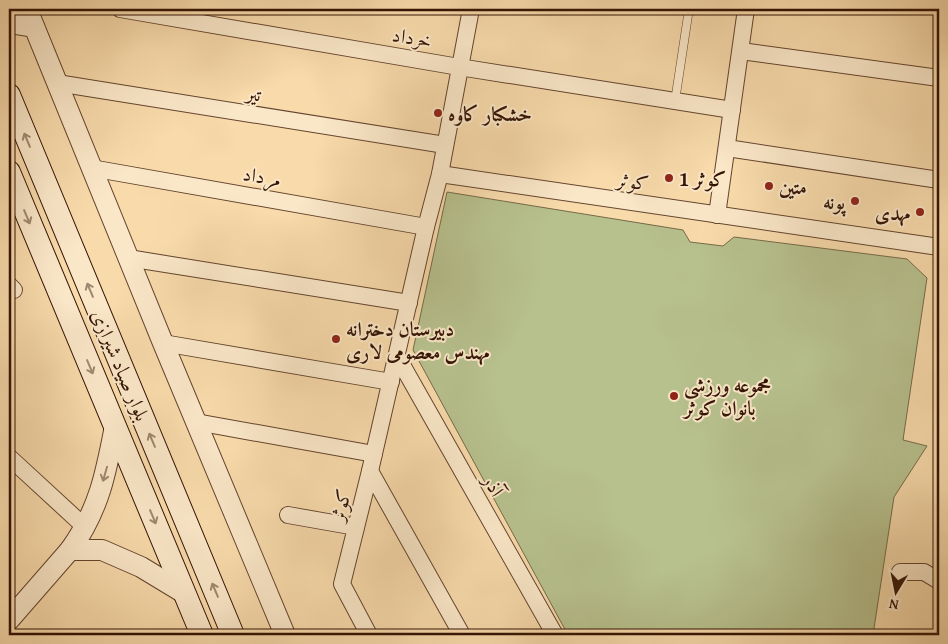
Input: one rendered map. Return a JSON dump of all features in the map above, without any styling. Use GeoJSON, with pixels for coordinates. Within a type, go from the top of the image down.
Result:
{"type":"FeatureCollection","features":[{"type":"Feature","properties":{"kind":"main road","name":"بلوار صیاد شیرازی"},"geometry":{"type":"LineString","coordinates":[[9,95],[233,635]]}},
{"type":"Feature","properties":{"kind":"main road","name":"بلوار صیاد شیرازی"},"geometry":{"type":"LineString","coordinates":[[9,172],[202,635]]}},
{"type":"Feature","properties":{"kind":"street","name":"خرداد"},"geometry":{"type":"LineString","coordinates":[[120,9],[459,67],[732,110]]}},
{"type":"Feature","properties":{"kind":"street","name":"کوثر"},"geometry":{"type":"LineString","coordinates":[[369,635],[342,584],[440,174],[471,9]]}},
{"type":"Feature","properties":{"kind":"street"},"geometry":{"type":"LineString","coordinates":[[717,215],[741,51],[742,9]]}},
{"type":"Feature","properties":{"kind":"street"},"geometry":{"type":"LineString","coordinates":[[9,23],[30,18],[285,635]]}},
{"type":"Feature","properties":{"kind":"street"},"geometry":{"type":"LineString","coordinates":[[741,51],[939,78]]}},
{"type":"Feature","properties":{"kind":"street","name":"تیر"},"geometry":{"type":"LineString","coordinates":[[56,84],[445,145]]}},
{"type":"Feature","properties":{"kind":"street"},"geometry":{"type":"LineString","coordinates":[[727,148],[939,180]]}},
{"type":"Feature","properties":{"kind":"street","name":"مرداد"},"geometry":{"type":"LineString","coordinates":[[92,168],[426,227]]}},
{"type":"Feature","properties":{"kind":"street","name":"کوثر"},"geometry":{"type":"LineString","coordinates":[[440,174],[717,215],[939,245]]}},
{"type":"Feature","properties":{"kind":"street"},"geometry":{"type":"LineString","coordinates":[[128,258],[409,303]]}},
{"type":"Feature","properties":{"kind":"street"},"geometry":{"type":"LineString","coordinates":[[163,343],[390,382]]}},
{"type":"Feature","properties":{"kind":"street","name":"آذر"},"geometry":{"type":"LineString","coordinates":[[396,356],[556,635]]}},
{"type":"Feature","properties":{"kind":"street"},"geometry":{"type":"LineString","coordinates":[[196,422],[374,454]]}},
{"type":"Feature","properties":{"kind":"street"},"geometry":{"type":"LineString","coordinates":[[9,620],[70,550],[85,528],[96,504],[107,470],[115,426]]}},
{"type":"Feature","properties":{"kind":"street"},"geometry":{"type":"LineString","coordinates":[[9,456],[85,528]]}},
{"type":"Feature","properties":{"kind":"street"},"geometry":{"type":"LineString","coordinates":[[370,472],[462,635]]}},
{"type":"Feature","properties":{"kind":"street"},"geometry":{"type":"LineString","coordinates":[[288,516],[356,527]]}},
{"type":"Feature","properties":{"kind":"street"},"geometry":{"type":"LineString","coordinates":[[70,550],[102,550],[140,567],[184,593]]}},
{"type":"Feature","properties":{"kind":"street"},"geometry":{"type":"LineString","coordinates":[[900,572],[924,572],[939,581]]}},
{"type":"Feature","properties":{"kind":"lane"},"geometry":{"type":"LineString","coordinates":[[675,101],[690,9]]}},
{"type":"Feature","properties":{"kind":"green space","name":"مجموعه ورزشی بانوان کوثر"},"geometry":{"type":"Polygon","coordinates":[[[447,192],[683,230],[690,242],[723,246],[734,237],[907,259],[927,278],[903,440],[927,446],[894,497],[873,635],[568,635],[413,350],[447,192]]]}},
{"type":"Feature","properties":{"kind":"place","name":"خشکبار کاوه"},"geometry":{"type":"Point","coordinates":[438,113]}},
{"type":"Feature","properties":{"kind":"place","name":"کوثر 1"},"geometry":{"type":"Point","coordinates":[669,178]}},
{"type":"Feature","properties":{"kind":"place","name":"متین"},"geometry":{"type":"Point","coordinates":[769,186]}},
{"type":"Feature","properties":{"kind":"place","name":"پونه"},"geometry":{"type":"Point","coordinates":[855,201]}},
{"type":"Feature","properties":{"kind":"place","name":"مهدی"},"geometry":{"type":"Point","coordinates":[920,212]}},
{"type":"Feature","properties":{"kind":"place","name":"دبیرستان دخترانه مهندس معصومی لاری"},"geometry":{"type":"Point","coordinates":[336,339]}},
{"type":"Feature","properties":{"kind":"place","name":"مجموعه ورزشی بانوان کوثر"},"geometry":{"type":"Point","coordinates":[674,396]}}]}
